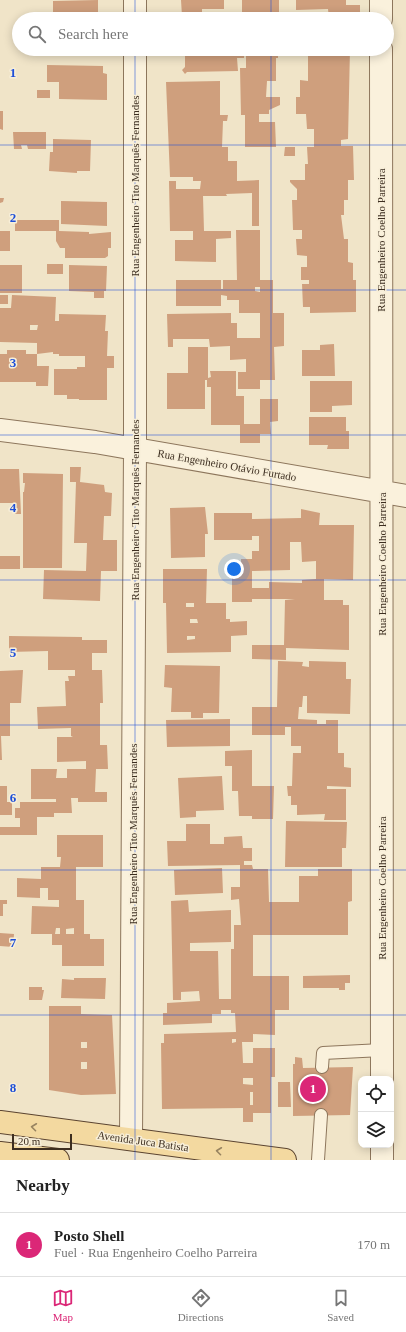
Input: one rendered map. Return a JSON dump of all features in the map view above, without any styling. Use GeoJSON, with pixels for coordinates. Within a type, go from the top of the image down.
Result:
{"type":"FeatureCollection","features":[{"type":"Feature","properties":{"kind":"main road","name":"Avenida Juca Batista"},"geometry":{"type":"LineString","coordinates":[[0,1122],[285,1160]]}},
{"type":"Feature","properties":{"kind":"main road"},"geometry":{"type":"LineString","coordinates":[[0,1153],[58,1160]]}},
{"type":"Feature","properties":{"kind":"street"},"geometry":{"type":"LineString","coordinates":[[135,0],[135,12]]}},
{"type":"Feature","properties":{"kind":"street"},"geometry":{"type":"LineString","coordinates":[[381,0],[381,12]]}},
{"type":"Feature","properties":{"kind":"street","name":"Rua Engenheiro Tito Marquês Fernandes"},"geometry":{"type":"LineString","coordinates":[[131,1139],[135,449],[135,56]]}},
{"type":"Feature","properties":{"kind":"street","name":"Rua Engenheiro Coelho Parreira"},"geometry":{"type":"LineString","coordinates":[[381,56],[382,1076]]}},
{"type":"Feature","properties":{"kind":"street","name":"Rua Engenheiro Otávio Furtado"},"geometry":{"type":"LineString","coordinates":[[0,430],[95,442],[406,496]]}},
{"type":"Feature","properties":{"kind":"street"},"geometry":{"type":"LineString","coordinates":[[382,1148],[382,1160]]}},
{"type":"Feature","properties":{"kind":"lane"},"geometry":{"type":"LineString","coordinates":[[322,1067],[323,1053],[382,1050]]}},
{"type":"Feature","properties":{"kind":"lane"},"geometry":{"type":"LineString","coordinates":[[318,1160],[321,1115]]}},
{"type":"Feature","properties":{"kind":"building"},"geometry":{"type":"Polygon","coordinates":[[[98,0],[98,12],[53,12],[53,1],[98,0]]]}},
{"type":"Feature","properties":{"kind":"building"},"geometry":{"type":"Polygon","coordinates":[[[181,0],[224,0],[224,9],[202,9],[202,12],[182,12],[181,0]]]}},
{"type":"Feature","properties":{"kind":"building"},"geometry":{"type":"Polygon","coordinates":[[[242,0],[279,0],[279,12],[242,12],[242,0]]]}},
{"type":"Feature","properties":{"kind":"building"},"geometry":{"type":"Polygon","coordinates":[[[296,0],[346,0],[346,5],[360,5],[360,12],[328,12],[328,9],[296,10],[296,0]]]}},
{"type":"Feature","properties":{"kind":"building"},"geometry":{"type":"Polygon","coordinates":[[[185,56],[244,56],[244,58],[237,58],[238,71],[187,72],[185,74],[182,70],[185,67],[185,56]]]}},
{"type":"Feature","properties":{"kind":"building"},"geometry":{"type":"Polygon","coordinates":[[[246,56],[278,56],[278,58],[276,58],[276,81],[267,81],[266,97],[280,97],[280,105],[269,110],[269,114],[259,114],[259,122],[275,122],[276,147],[245,147],[245,115],[241,115],[240,68],[246,68],[246,56]]]}},
{"type":"Feature","properties":{"kind":"building"},"geometry":{"type":"Polygon","coordinates":[[[308,56],[350,56],[348,139],[341,140],[341,146],[353,146],[354,180],[348,180],[348,200],[344,200],[344,215],[341,215],[344,239],[348,239],[348,262],[353,263],[353,280],[356,280],[356,312],[310,313],[310,307],[303,307],[302,284],[309,284],[309,280],[301,280],[301,267],[307,267],[307,256],[297,255],[296,239],[302,239],[302,230],[293,230],[292,200],[297,200],[297,189],[290,182],[290,180],[305,180],[305,164],[308,164],[307,147],[314,147],[314,129],[307,129],[306,114],[296,114],[296,97],[300,97],[300,80],[308,81],[308,56]]]}},
{"type":"Feature","properties":{"kind":"building"},"geometry":{"type":"Polygon","coordinates":[[[47,65],[103,66],[103,73],[107,74],[107,100],[59,99],[59,82],[47,82],[47,65]]]}},
{"type":"Feature","properties":{"kind":"building"},"geometry":{"type":"Polygon","coordinates":[[[220,81],[220,115],[228,115],[227,121],[223,121],[222,147],[228,147],[228,161],[237,161],[237,181],[259,180],[259,226],[252,226],[252,193],[226,194],[227,196],[203,196],[204,231],[231,231],[231,238],[216,239],[216,262],[175,261],[175,240],[193,240],[193,231],[170,231],[169,181],[176,181],[176,189],[200,189],[201,181],[193,181],[193,177],[170,177],[166,82],[220,81]]]}},
{"type":"Feature","properties":{"kind":"building"},"geometry":{"type":"Polygon","coordinates":[[[37,90],[50,90],[50,98],[37,98],[37,90]]]}},
{"type":"Feature","properties":{"kind":"building"},"geometry":{"type":"Polygon","coordinates":[[[0,111],[3,111],[3,130],[0,129],[0,111]]]}},
{"type":"Feature","properties":{"kind":"building"},"geometry":{"type":"Polygon","coordinates":[[[13,132],[46,132],[46,149],[28,149],[27,145],[21,145],[22,149],[14,149],[13,132]]]}},
{"type":"Feature","properties":{"kind":"building"},"geometry":{"type":"Polygon","coordinates":[[[53,139],[91,140],[90,171],[77,171],[77,173],[49,171],[50,152],[53,152],[53,139]]]}},
{"type":"Feature","properties":{"kind":"building"},"geometry":{"type":"Polygon","coordinates":[[[285,147],[295,147],[295,156],[284,156],[285,147]]]}},
{"type":"Feature","properties":{"kind":"building"},"geometry":{"type":"Polygon","coordinates":[[[0,198],[4,198],[3,202],[0,203],[0,198]]]}},
{"type":"Feature","properties":{"kind":"building"},"geometry":{"type":"Polygon","coordinates":[[[61,201],[107,202],[107,226],[61,224],[61,201]]]}},
{"type":"Feature","properties":{"kind":"building"},"geometry":{"type":"Polygon","coordinates":[[[15,220],[59,220],[59,231],[89,232],[89,234],[111,232],[111,248],[108,248],[108,256],[105,258],[65,258],[65,248],[60,248],[56,241],[56,231],[15,231],[15,220]]]}},
{"type":"Feature","properties":{"kind":"building"},"geometry":{"type":"Polygon","coordinates":[[[236,230],[260,230],[260,280],[273,280],[273,313],[284,313],[284,346],[274,347],[275,380],[260,380],[260,389],[238,389],[238,372],[246,372],[246,359],[230,360],[230,346],[210,347],[209,339],[173,339],[173,347],[168,347],[167,314],[231,313],[231,323],[237,323],[237,338],[260,338],[260,313],[239,313],[239,300],[227,300],[227,296],[221,295],[221,306],[176,306],[176,280],[221,280],[221,289],[223,289],[223,280],[237,280],[236,230]],[[255,287],[255,291],[260,292],[260,287],[255,287]]]}},
{"type":"Feature","properties":{"kind":"building"},"geometry":{"type":"Polygon","coordinates":[[[0,231],[10,231],[10,251],[0,251],[0,231]]]}},
{"type":"Feature","properties":{"kind":"building"},"geometry":{"type":"Polygon","coordinates":[[[47,264],[63,264],[63,274],[47,274],[47,264]]]}},
{"type":"Feature","properties":{"kind":"building"},"geometry":{"type":"Polygon","coordinates":[[[0,265],[22,265],[22,293],[0,293],[0,265]]]}},
{"type":"Feature","properties":{"kind":"building"},"geometry":{"type":"Polygon","coordinates":[[[69,265],[107,266],[106,291],[104,291],[104,298],[94,298],[94,292],[69,291],[69,265]]]}},
{"type":"Feature","properties":{"kind":"building"},"geometry":{"type":"Polygon","coordinates":[[[0,295],[8,295],[8,304],[0,304],[0,295]]]}},
{"type":"Feature","properties":{"kind":"building"},"geometry":{"type":"Polygon","coordinates":[[[12,295],[56,297],[55,321],[59,321],[59,314],[106,315],[105,331],[108,331],[107,356],[114,356],[114,368],[107,368],[107,400],[67,399],[67,395],[54,395],[54,369],[77,369],[77,367],[85,367],[85,356],[59,356],[59,354],[53,354],[53,352],[37,354],[37,343],[0,342],[0,308],[11,308],[12,295]],[[30,325],[30,330],[37,330],[38,325],[30,325]]]}},
{"type":"Feature","properties":{"kind":"building"},"geometry":{"type":"Polygon","coordinates":[[[334,344],[335,376],[302,376],[302,350],[320,350],[320,345],[334,344]]]}},
{"type":"Feature","properties":{"kind":"building"},"geometry":{"type":"Polygon","coordinates":[[[188,347],[208,347],[208,378],[211,377],[210,371],[236,371],[236,396],[244,396],[244,424],[260,424],[260,399],[278,399],[278,421],[270,422],[271,434],[260,434],[260,443],[240,443],[240,425],[211,425],[211,387],[207,387],[207,380],[205,380],[205,409],[167,409],[167,373],[188,373],[188,347]]]}},
{"type":"Feature","properties":{"kind":"building"},"geometry":{"type":"Polygon","coordinates":[[[7,350],[26,350],[26,354],[37,354],[37,366],[49,366],[48,386],[36,386],[36,382],[0,382],[0,354],[7,354],[7,350]]]}},
{"type":"Feature","properties":{"kind":"building"},"geometry":{"type":"Polygon","coordinates":[[[310,381],[352,381],[352,405],[332,406],[332,412],[310,412],[310,381]]]}},
{"type":"Feature","properties":{"kind":"building"},"geometry":{"type":"Polygon","coordinates":[[[309,417],[346,417],[346,431],[349,431],[349,449],[327,449],[328,445],[309,445],[309,417]]]}},
{"type":"Feature","properties":{"kind":"building"},"geometry":{"type":"Polygon","coordinates":[[[70,467],[81,467],[80,482],[104,485],[105,492],[112,493],[111,516],[104,516],[103,540],[117,540],[117,571],[101,571],[100,601],[43,599],[44,570],[86,571],[87,543],[74,543],[76,482],[70,482],[70,467]]]}},
{"type":"Feature","properties":{"kind":"building"},"geometry":{"type":"Polygon","coordinates":[[[0,469],[19,469],[21,514],[15,514],[15,503],[0,503],[0,469]]]}},
{"type":"Feature","properties":{"kind":"building"},"geometry":{"type":"Polygon","coordinates":[[[23,473],[63,474],[62,568],[23,568],[23,492],[25,483],[23,483],[23,473]]]}},
{"type":"Feature","properties":{"kind":"building"},"geometry":{"type":"Polygon","coordinates":[[[205,507],[208,534],[205,534],[205,557],[171,558],[170,508],[205,507]]]}},
{"type":"Feature","properties":{"kind":"building"},"geometry":{"type":"Polygon","coordinates":[[[301,509],[320,513],[319,525],[354,525],[353,580],[324,579],[324,600],[343,600],[343,605],[349,605],[349,650],[286,648],[286,660],[252,659],[252,645],[284,645],[285,600],[295,599],[252,599],[252,602],[232,602],[232,569],[241,569],[241,559],[252,559],[252,551],[259,551],[259,536],[252,536],[252,540],[214,540],[214,513],[252,513],[252,519],[301,518],[301,509]],[[290,542],[290,570],[252,571],[252,588],[269,588],[269,582],[302,583],[302,580],[316,579],[316,561],[302,562],[301,542],[290,542]]]}},
{"type":"Feature","properties":{"kind":"building"},"geometry":{"type":"Polygon","coordinates":[[[0,556],[20,556],[20,569],[0,569],[0,556]]]}},
{"type":"Feature","properties":{"kind":"building"},"geometry":{"type":"Polygon","coordinates":[[[163,569],[207,569],[206,603],[226,603],[226,619],[230,619],[230,622],[247,621],[247,635],[231,636],[231,652],[167,653],[166,603],[163,603],[163,569]],[[186,603],[186,607],[194,607],[194,603],[186,603]],[[190,619],[190,623],[198,623],[197,619],[190,619]],[[187,636],[187,640],[195,639],[195,636],[187,636]]]}},
{"type":"Feature","properties":{"kind":"building"},"geometry":{"type":"Polygon","coordinates":[[[9,636],[82,637],[82,640],[107,640],[107,653],[92,653],[92,670],[102,670],[103,703],[100,703],[100,745],[107,745],[108,769],[96,769],[95,792],[107,792],[107,802],[78,802],[78,798],[71,798],[72,813],[54,813],[54,817],[37,817],[37,835],[0,835],[0,827],[20,827],[20,818],[15,818],[15,808],[20,808],[20,802],[56,802],[56,799],[31,799],[31,769],[57,769],[56,778],[67,778],[67,769],[86,769],[86,761],[57,762],[57,737],[73,737],[71,736],[71,728],[38,729],[37,707],[66,706],[65,681],[69,681],[68,676],[75,676],[75,670],[48,670],[48,651],[9,652],[9,636]]]}},
{"type":"Feature","properties":{"kind":"building"},"geometry":{"type":"Polygon","coordinates":[[[278,661],[303,662],[302,666],[309,667],[309,661],[346,662],[346,679],[351,679],[350,714],[307,713],[307,696],[303,696],[302,707],[299,707],[298,719],[317,720],[317,724],[326,724],[326,720],[338,720],[338,753],[344,753],[344,767],[351,768],[351,787],[327,786],[327,789],[346,789],[346,820],[324,820],[325,814],[297,815],[297,805],[291,805],[291,796],[288,796],[287,786],[292,786],[293,753],[301,753],[301,746],[291,746],[291,727],[285,727],[285,735],[252,735],[252,707],[277,707],[278,661]]]}},
{"type":"Feature","properties":{"kind":"building"},"geometry":{"type":"Polygon","coordinates":[[[165,665],[220,666],[219,713],[203,713],[203,718],[191,718],[191,712],[171,712],[172,688],[164,687],[165,665]]]}},
{"type":"Feature","properties":{"kind":"building"},"geometry":{"type":"Polygon","coordinates":[[[23,670],[21,703],[10,703],[10,736],[1,736],[2,760],[0,760],[0,671],[23,670]]]}},
{"type":"Feature","properties":{"kind":"building"},"geometry":{"type":"Polygon","coordinates":[[[230,719],[230,746],[167,747],[166,720],[230,719]]]}},
{"type":"Feature","properties":{"kind":"building"},"geometry":{"type":"Polygon","coordinates":[[[252,750],[252,786],[274,786],[273,819],[252,819],[252,816],[239,816],[238,791],[232,791],[232,766],[225,766],[225,751],[252,750]]]}},
{"type":"Feature","properties":{"kind":"building"},"geometry":{"type":"Polygon","coordinates":[[[222,776],[224,810],[196,811],[196,817],[180,818],[178,778],[222,776]]]}},
{"type":"Feature","properties":{"kind":"building"},"geometry":{"type":"Polygon","coordinates":[[[0,786],[7,786],[7,802],[12,802],[12,815],[0,815],[0,786]]]}},
{"type":"Feature","properties":{"kind":"building"},"geometry":{"type":"Polygon","coordinates":[[[286,821],[347,822],[346,848],[342,848],[342,867],[285,867],[286,821]]]}},
{"type":"Feature","properties":{"kind":"building"},"geometry":{"type":"Polygon","coordinates":[[[186,824],[210,824],[210,844],[224,844],[224,837],[242,836],[243,848],[252,848],[252,861],[244,861],[244,865],[252,865],[253,869],[268,869],[269,902],[299,902],[299,876],[318,876],[318,869],[352,869],[352,901],[348,902],[348,935],[253,935],[253,976],[289,976],[289,1010],[275,1010],[275,1035],[253,1034],[253,1042],[242,1042],[243,1063],[253,1063],[253,1048],[275,1048],[275,1077],[271,1077],[271,1113],[253,1113],[253,1122],[243,1122],[243,1108],[162,1109],[161,1043],[164,1043],[164,1034],[236,1032],[235,1013],[231,1013],[231,1010],[221,1010],[221,1014],[212,1014],[212,1023],[163,1025],[163,1013],[167,1013],[167,1003],[200,1001],[199,991],[181,992],[181,1000],[173,1000],[171,901],[188,900],[189,912],[231,910],[231,942],[190,943],[190,951],[218,951],[219,999],[231,999],[231,949],[234,949],[234,925],[241,925],[239,899],[231,900],[231,887],[240,887],[240,865],[168,866],[167,841],[186,841],[186,824]],[[232,1039],[232,1043],[236,1042],[236,1039],[232,1039]],[[243,1078],[243,1084],[253,1085],[253,1078],[243,1078]],[[250,1092],[250,1105],[253,1105],[253,1092],[250,1092]]]}},
{"type":"Feature","properties":{"kind":"building"},"geometry":{"type":"Polygon","coordinates":[[[57,835],[103,835],[103,867],[76,867],[76,900],[84,900],[84,934],[90,934],[90,939],[104,939],[104,966],[62,966],[62,945],[52,945],[52,934],[31,934],[32,906],[59,907],[59,900],[48,900],[48,888],[40,888],[40,898],[17,897],[17,878],[41,879],[41,867],[60,867],[61,857],[57,857],[57,835]],[[56,928],[55,934],[60,934],[60,928],[56,928]],[[74,928],[66,929],[66,934],[74,934],[74,928]]]}},
{"type":"Feature","properties":{"kind":"building"},"geometry":{"type":"Polygon","coordinates":[[[222,868],[223,893],[175,895],[174,870],[222,868]]]}},
{"type":"Feature","properties":{"kind":"building"},"geometry":{"type":"Polygon","coordinates":[[[0,900],[7,900],[7,904],[3,904],[3,916],[0,916],[0,900]]]}},
{"type":"Feature","properties":{"kind":"building"},"geometry":{"type":"Polygon","coordinates":[[[0,933],[14,934],[13,947],[0,946],[0,933]]]}},
{"type":"Feature","properties":{"kind":"building"},"geometry":{"type":"Polygon","coordinates":[[[350,975],[350,983],[345,983],[345,990],[339,990],[339,988],[303,988],[303,976],[350,975]]]}},
{"type":"Feature","properties":{"kind":"building"},"geometry":{"type":"Polygon","coordinates":[[[74,978],[106,978],[105,999],[61,998],[62,979],[74,980],[74,978]]]}},
{"type":"Feature","properties":{"kind":"building"},"geometry":{"type":"Polygon","coordinates":[[[29,987],[42,987],[42,990],[44,990],[42,1000],[29,1000],[29,987]]]}},
{"type":"Feature","properties":{"kind":"building"},"geometry":{"type":"Polygon","coordinates":[[[49,1006],[81,1006],[81,1014],[112,1015],[116,1094],[81,1095],[49,1090],[49,1006]],[[81,1042],[81,1048],[87,1048],[87,1042],[81,1042]],[[81,1062],[81,1069],[87,1069],[87,1062],[81,1062]]]}},
{"type":"Feature","properties":{"kind":"building"},"geometry":{"type":"Polygon","coordinates":[[[295,1057],[302,1058],[303,1068],[353,1067],[350,1115],[293,1116],[293,1064],[295,1064],[295,1057]]]}},
{"type":"Feature","properties":{"kind":"building"},"geometry":{"type":"Polygon","coordinates":[[[278,1082],[290,1082],[291,1107],[278,1107],[278,1082]]]}},
{"type":"Feature","properties":{"kind":"place","name":"Posto Shell"},"geometry":{"type":"Point","coordinates":[313,1089]}}]}
